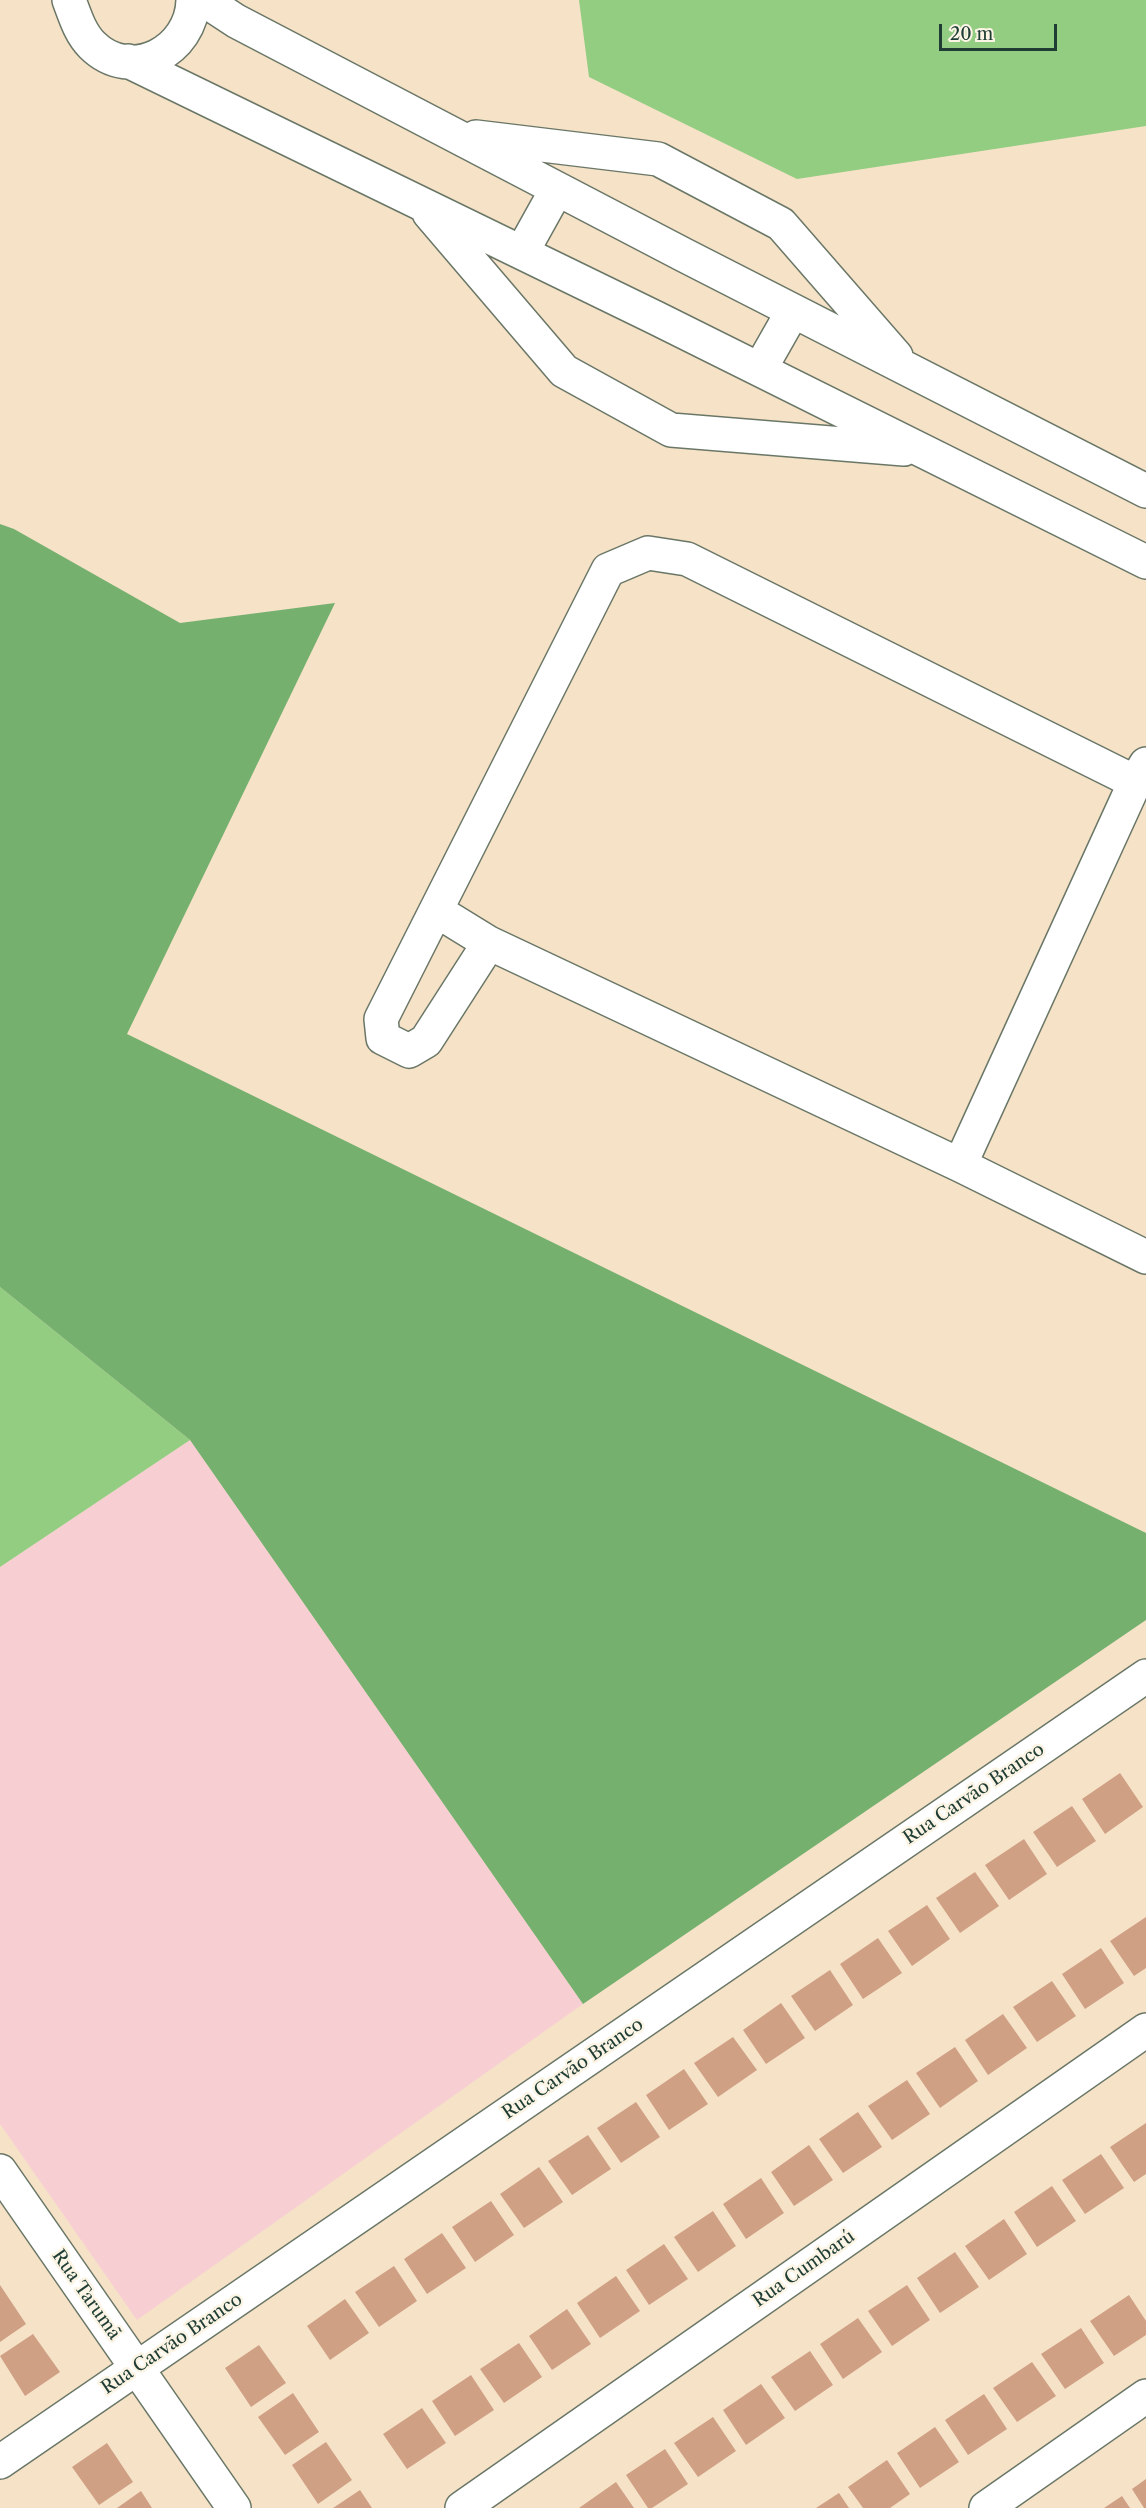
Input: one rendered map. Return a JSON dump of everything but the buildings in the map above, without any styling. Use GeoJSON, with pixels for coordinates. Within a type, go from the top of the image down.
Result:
{"type":"FeatureCollection","features":[{"type":"Feature","properties":{"kind":"street"},"geometry":{"type":"LineString","coordinates":[[128,61],[146,61],[176,44],[187,30],[193,12],[193,0]]}},
{"type":"Feature","properties":{"kind":"street"},"geometry":{"type":"LineString","coordinates":[[204,0],[236,21],[557,189],[1146,491]]}},
{"type":"Feature","properties":{"kind":"street"},"geometry":{"type":"LineString","coordinates":[[72,4],[81,32],[93,47],[111,57],[128,61],[522,252],[1146,562]]}},
{"type":"Feature","properties":{"kind":"street"},"geometry":{"type":"LineString","coordinates":[[453,134],[658,159],[781,224],[907,369]]}},
{"type":"Feature","properties":{"kind":"street"},"geometry":{"type":"LineString","coordinates":[[522,252],[557,189]]}},
{"type":"Feature","properties":{"kind":"street"},"geometry":{"type":"LineString","coordinates":[[420,203],[564,371],[671,430],[920,450]]}},
{"type":"Feature","properties":{"kind":"street"},"geometry":{"type":"LineString","coordinates":[[760,369],[793,311]]}},
{"type":"Feature","properties":{"kind":"street"},"geometry":{"type":"LineString","coordinates":[[489,943],[426,1041],[409,1051],[383,1038],[381,1019],[608,570],[648,553],[687,559],[1141,773],[960,1165]]}},
{"type":"Feature","properties":{"kind":"street"},"geometry":{"type":"LineString","coordinates":[[437,911],[489,943],[960,1165],[1146,1257]]}},
{"type":"Feature","properties":{"kind":"street","name":"Rua Carvão Branco"},"geometry":{"type":"LineString","coordinates":[[0,2462],[1146,1676]]}},
{"type":"Feature","properties":{"kind":"street","name":"Rua Cumbarú"},"geometry":{"type":"LineString","coordinates":[[462,2508],[1146,2031]]}},
{"type":"Feature","properties":{"kind":"street","name":"Rua Tarumã"},"geometry":{"type":"LineString","coordinates":[[0,2171],[234,2508]]}},
{"type":"Feature","properties":{"kind":"street"},"geometry":{"type":"LineString","coordinates":[[986,2508],[1146,2396]]}},
{"type":"Feature","properties":{"kind":"shaded area"},"geometry":{"type":"Polygon","coordinates":[[[190,1440],[583,2004],[137,2320],[0,2124],[0,1567],[190,1440]]]}},
{"type":"Feature","properties":{"kind":"green space"},"geometry":{"type":"Polygon","coordinates":[[[579,0],[1146,0],[1146,126],[797,179],[589,77],[579,0]]]}},
{"type":"Feature","properties":{"kind":"green space"},"geometry":{"type":"Polygon","coordinates":[[[0,524],[14,529],[180,623],[335,603],[127,1034],[1146,1533],[1146,1620],[583,2004],[190,1440],[0,1287],[0,524]]]}},
{"type":"Feature","properties":{"kind":"green space"},"geometry":{"type":"Polygon","coordinates":[[[0,1287],[190,1440],[0,1567],[0,1287]]]}}]}
